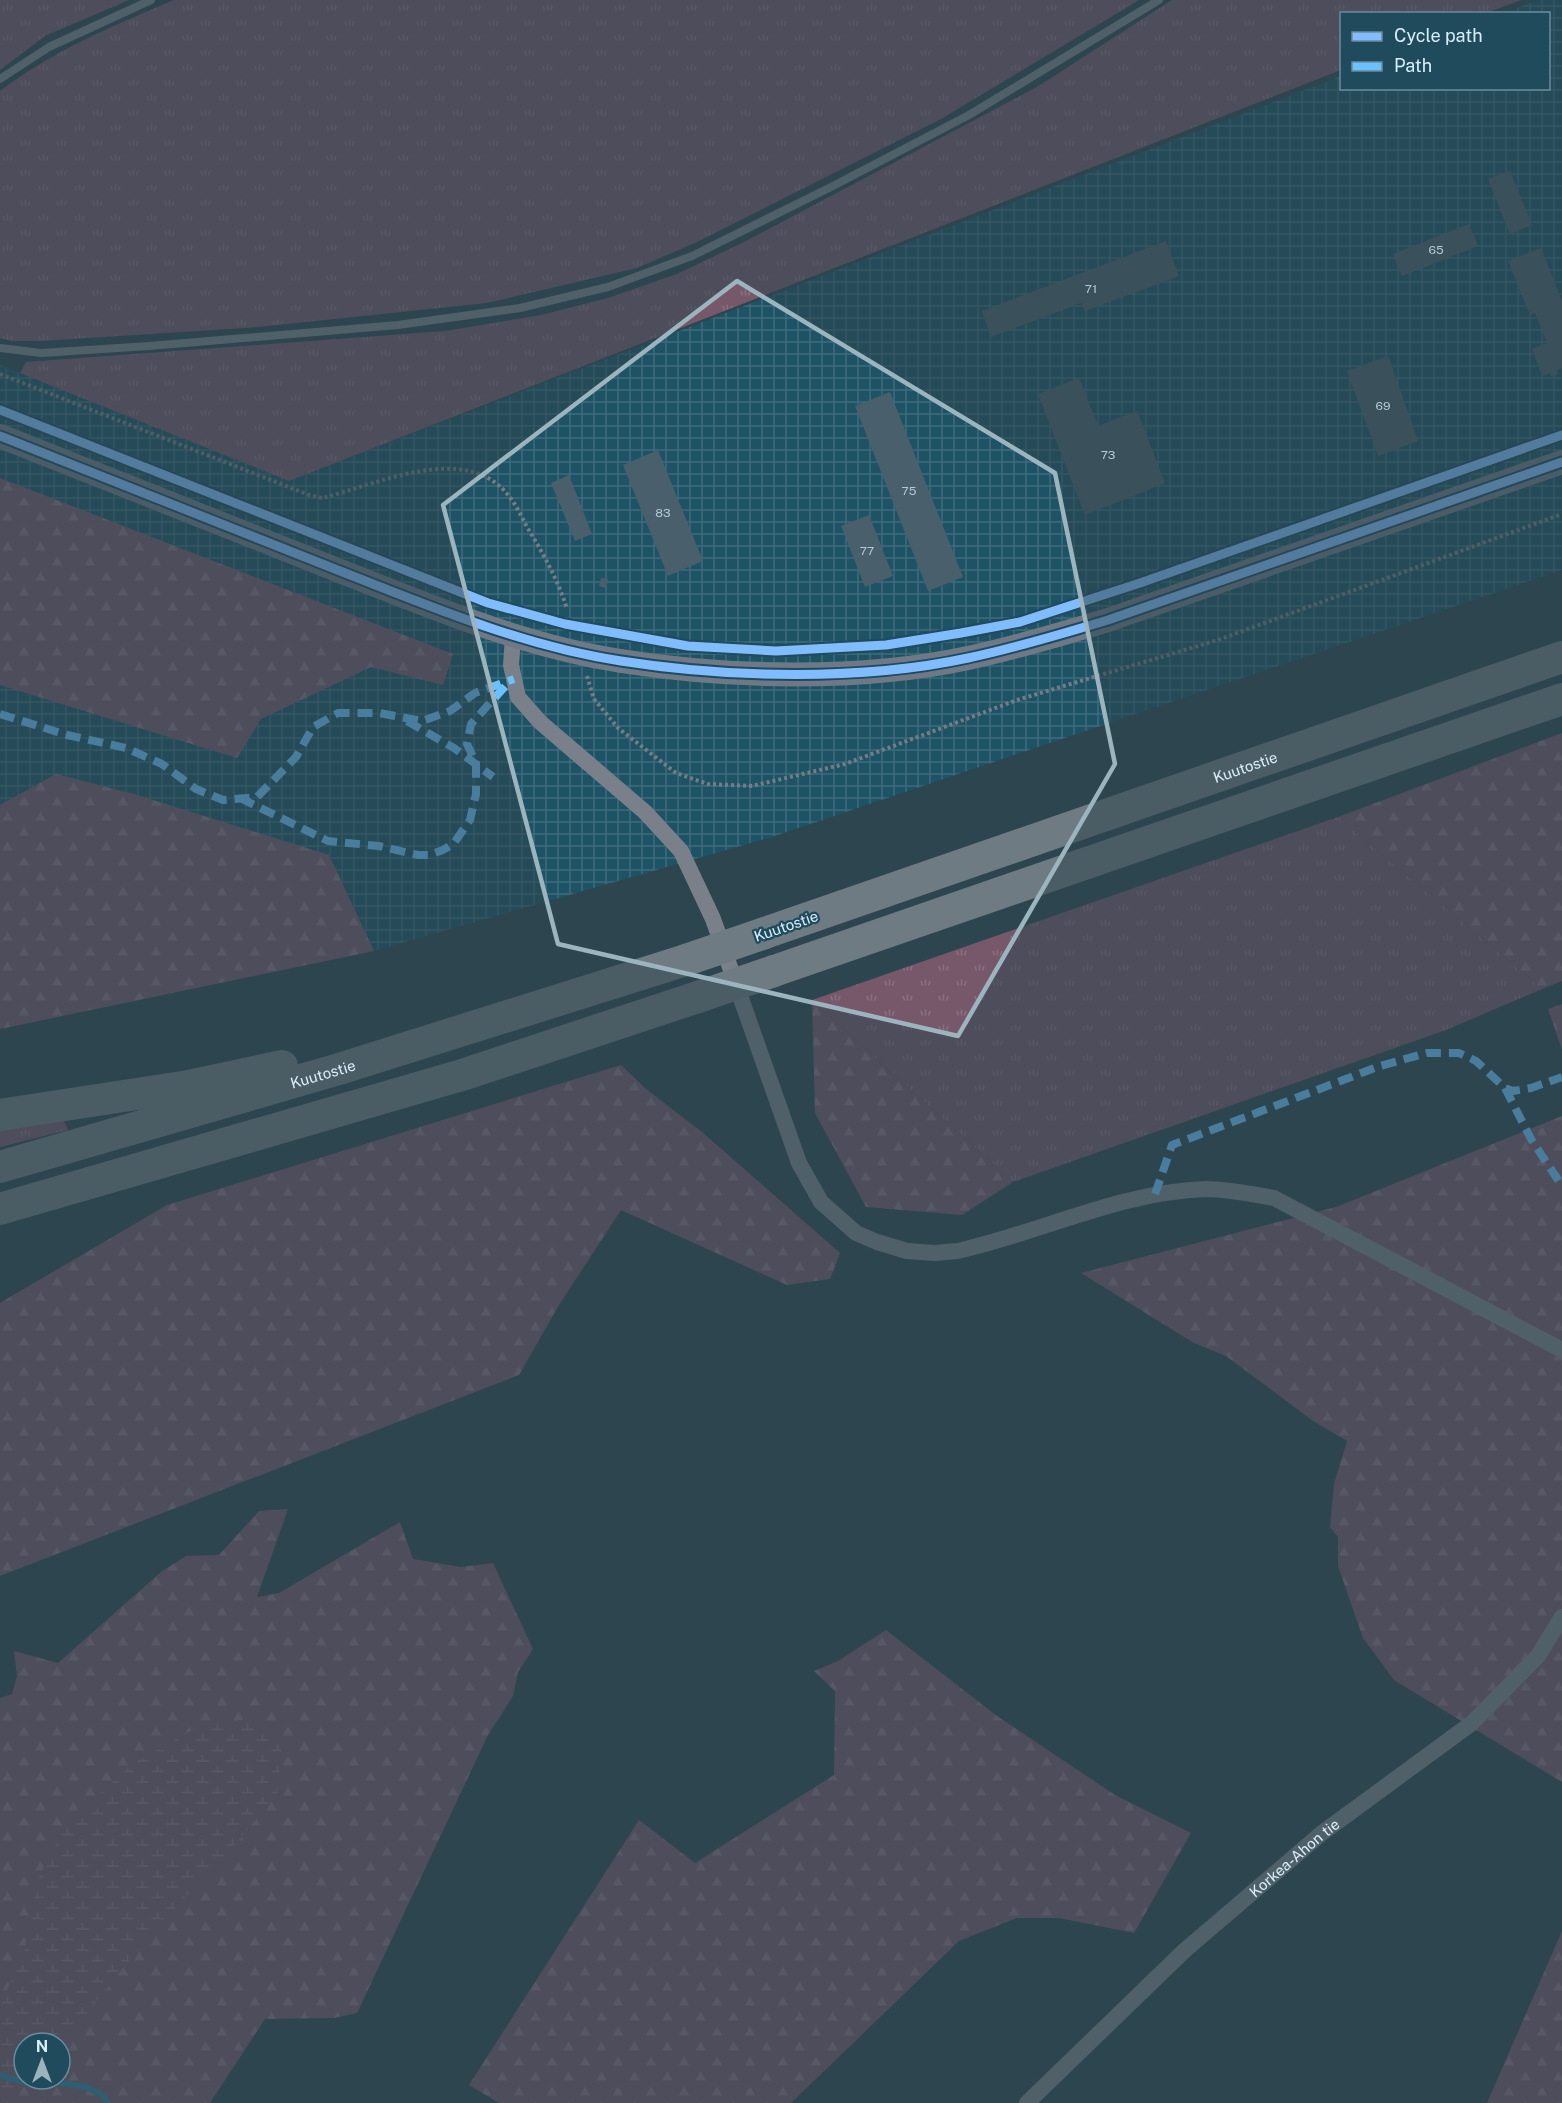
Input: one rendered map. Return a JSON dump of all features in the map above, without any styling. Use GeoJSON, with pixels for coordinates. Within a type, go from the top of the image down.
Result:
{"type":"FeatureCollection","features":[{"type":"Feature","properties":{"kind":"highway","name":"Kuutostie"},"geometry":{"type":"LineString","coordinates":[[0,1209],[462,1075],[774,971],[901,906],[1562,657]]}},
{"type":"Feature","properties":{"kind":"highway","name":"Kuutostie"},"geometry":{"type":"LineString","coordinates":[[0,1167],[339,1069],[765,933],[901,906],[1562,699]]}},
{"type":"Feature","properties":{"kind":"highway"},"geometry":{"type":"LineString","coordinates":[[0,1115],[19,1114],[189,1086],[280,1066],[686,960]]}},
{"type":"Feature","properties":{"kind":"street"},"geometry":{"type":"LineString","coordinates":[[0,436],[513,637],[618,661],[685,670],[752,674],[828,673],[966,659],[1108,620],[1562,462]]}},
{"type":"Feature","properties":{"kind":"street"},"geometry":{"type":"LineString","coordinates":[[513,637],[510,665],[518,697],[540,722],[645,812],[681,851],[713,919],[799,1163],[821,1202],[856,1233],[906,1251],[935,1253],[958,1251],[1118,1202],[1208,1189],[1242,1192],[1274,1198],[1562,1350]]}},
{"type":"Feature","properties":{"kind":"street","name":"Korkea-Ahon tie"},"geometry":{"type":"LineString","coordinates":[[1027,2103],[1184,1952],[1322,1833],[1472,1723],[1538,1656],[1562,1617]]}},
{"type":"Feature","properties":{"kind":"lane"},"geometry":{"type":"LineString","coordinates":[[0,79],[50,47],[151,0]]}},
{"type":"Feature","properties":{"kind":"lane"},"geometry":{"type":"LineString","coordinates":[[0,348],[40,352],[149,346],[398,325],[520,308],[608,287],[692,256],[850,177],[969,115],[1159,0]]}},
{"type":"Feature","properties":{"kind":"path"},"geometry":{"type":"LineString","coordinates":[[0,374],[309,495],[322,498],[431,468],[461,468],[487,477],[508,494],[541,550],[562,592],[567,609]]}},
{"type":"Feature","properties":{"kind":"path"},"geometry":{"type":"LineString","coordinates":[[586,676],[594,699],[618,728],[676,773],[708,784],[752,786],[846,764],[1017,700],[1218,640],[1562,514]]}},
{"type":"Feature","properties":{"kind":"highlighted area"},"geometry":{"type":"Polygon","coordinates":[[[737,281],[1055,473],[1115,764],[958,1036],[558,944],[443,505],[737,281]]]}},
{"type":"Feature","properties":{"kind":"shaded area"},"geometry":{"type":"Polygon","coordinates":[[[1538,0],[1562,0],[1562,570],[772,837],[374,951],[329,855],[49,778],[0,805],[0,365],[289,481],[1340,76],[1340,90],[1550,90],[1550,12],[1506,12],[1538,0]]]}},
{"type":"Feature","properties":{"kind":"green space"},"geometry":{"type":"Polygon","coordinates":[[[0,0],[129,0],[45,36],[0,70],[0,0]]]}},
{"type":"Feature","properties":{"kind":"green space"},"geometry":{"type":"Polygon","coordinates":[[[174,0],[1139,0],[941,119],[697,242],[637,268],[487,303],[258,327],[40,341],[12,341],[0,338],[0,91],[20,76],[63,51],[106,29],[174,0]]]}},
{"type":"Feature","properties":{"kind":"green space"},"geometry":{"type":"Polygon","coordinates":[[[1172,0],[1521,0],[1490,12],[1340,12],[1340,70],[289,481],[20,373],[26,362],[445,331],[541,315],[608,298],[677,274],[744,242],[1037,87],[1172,0]]]}},
{"type":"Feature","properties":{"kind":"green space"},"geometry":{"type":"Polygon","coordinates":[[[0,478],[453,654],[443,685],[371,667],[261,719],[237,758],[0,685],[0,478]]]}},
{"type":"Feature","properties":{"kind":"green space"},"geometry":{"type":"Polygon","coordinates":[[[1562,733],[1562,981],[1542,989],[1338,817],[1562,733]]]}},
{"type":"Feature","properties":{"kind":"green space"},"geometry":{"type":"Polygon","coordinates":[[[56,774],[134,794],[329,855],[374,951],[0,1029],[0,805],[56,774]]]}},
{"type":"Feature","properties":{"kind":"green space"},"geometry":{"type":"Polygon","coordinates":[[[1338,817],[1542,989],[1446,1030],[1013,1182],[812,1000],[1338,817]]]}},
{"type":"Feature","properties":{"kind":"green space"},"geometry":{"type":"Polygon","coordinates":[[[812,1000],[1013,1182],[962,1215],[866,1207],[815,1113],[812,1000]]]}},
{"type":"Feature","properties":{"kind":"green space"},"geometry":{"type":"Polygon","coordinates":[[[1562,1004],[1562,1050],[1548,1009],[1562,1004]]]}},
{"type":"Feature","properties":{"kind":"green space"},"geometry":{"type":"Polygon","coordinates":[[[621,1065],[646,1089],[702,1132],[840,1253],[830,1279],[787,1285],[621,1210],[559,1305],[519,1375],[0,1576],[0,1303],[167,1205],[621,1065]]]}},
{"type":"Feature","properties":{"kind":"green space"},"geometry":{"type":"Polygon","coordinates":[[[1562,1116],[1562,1782],[1394,1680],[1363,1638],[1338,1566],[1338,1537],[1330,1527],[1334,1484],[1347,1441],[1313,1421],[1226,1356],[1194,1343],[1081,1273],[1336,1207],[1562,1116]]]}},
{"type":"Feature","properties":{"kind":"green space"},"geometry":{"type":"Polygon","coordinates":[[[64,1121],[68,1130],[0,1147],[0,1130],[64,1121]]]}},
{"type":"Feature","properties":{"kind":"green space"},"geometry":{"type":"Polygon","coordinates":[[[288,1509],[257,1597],[279,1593],[400,1522],[413,1559],[461,1567],[493,1563],[533,1649],[518,1672],[513,1696],[488,1735],[357,2013],[334,2018],[265,2019],[210,2103],[0,2103],[0,1698],[12,1694],[17,1676],[14,1651],[58,1663],[161,1572],[186,1556],[219,1555],[259,1511],[288,1509]]]}},
{"type":"Feature","properties":{"kind":"green space"},"geometry":{"type":"Polygon","coordinates":[[[886,1630],[997,1716],[1115,1795],[1191,1833],[1134,1933],[1059,1918],[1017,1918],[959,1941],[791,2103],[499,2103],[469,2085],[639,1820],[695,1863],[834,1775],[835,1691],[814,1671],[838,1661],[886,1630]]]}},
{"type":"Feature","properties":{"kind":"green space"},"geometry":{"type":"Polygon","coordinates":[[[252,1718],[282,1740],[277,1794],[225,1857],[154,1929],[72,2032],[12,2031],[14,2091],[0,2103],[0,2007],[25,1949],[39,1876],[66,1825],[132,1764],[194,1729],[252,1718]]]}},
{"type":"Feature","properties":{"kind":"green space"},"geometry":{"type":"Polygon","coordinates":[[[1562,1931],[1562,2103],[1487,2103],[1562,1931]]]}},
{"type":"Feature","properties":{"kind":"building"},"geometry":{"type":"Polygon","coordinates":[[[1510,171],[1532,225],[1510,234],[1488,179],[1510,171]]]}},
{"type":"Feature","properties":{"kind":"building"},"geometry":{"type":"Polygon","coordinates":[[[1469,224],[1478,246],[1402,276],[1393,254],[1469,224]]]}},
{"type":"Feature","properties":{"kind":"building"},"geometry":{"type":"Polygon","coordinates":[[[1166,241],[1179,276],[1085,311],[1081,303],[991,337],[982,311],[1166,241]]]}},
{"type":"Feature","properties":{"kind":"building"},"geometry":{"type":"Polygon","coordinates":[[[1541,248],[1562,301],[1562,368],[1557,370],[1558,374],[1552,377],[1550,373],[1542,376],[1532,349],[1547,343],[1535,313],[1530,315],[1508,261],[1541,248]]]}},
{"type":"Feature","properties":{"kind":"building"},"geometry":{"type":"Polygon","coordinates":[[[1388,356],[1418,441],[1378,456],[1347,371],[1388,356]]]}},
{"type":"Feature","properties":{"kind":"building"},"geometry":{"type":"Polygon","coordinates":[[[1079,378],[1098,426],[1137,411],[1165,483],[1085,515],[1038,394],[1079,378]]]}},
{"type":"Feature","properties":{"kind":"building"},"geometry":{"type":"Polygon","coordinates":[[[890,392],[963,577],[928,591],[855,406],[890,392]]]}},
{"type":"Feature","properties":{"kind":"building"},"geometry":{"type":"Polygon","coordinates":[[[658,450],[703,561],[668,576],[623,465],[658,450]]]}},
{"type":"Feature","properties":{"kind":"building"},"geometry":{"type":"Polygon","coordinates":[[[569,475],[592,534],[575,541],[551,483],[569,475]]]}},
{"type":"Feature","properties":{"kind":"building"},"geometry":{"type":"Polygon","coordinates":[[[869,515],[893,576],[865,587],[841,526],[869,515]]]}},
{"type":"Feature","properties":{"kind":"building"},"geometry":{"type":"Polygon","coordinates":[[[601,578],[608,579],[606,588],[599,586],[601,578]]]}},
{"type":"Feature","properties":{"kind":"waterway"},"geometry":{"type":"LineString","coordinates":[[0,2075],[23,2082],[37,2079],[86,2087],[101,2094],[108,2103]]}},
{"type":"Feature","properties":{"kind":"marked path"},"geometry":{"type":"LineString","coordinates":[[0,714],[67,735],[126,748],[162,764],[196,789],[223,800],[257,797],[296,757],[313,727],[338,713],[379,713],[422,721],[450,711],[475,693],[514,679]]}},
{"type":"Feature","properties":{"kind":"marked path"},"geometry":{"type":"LineString","coordinates":[[240,798],[328,841],[379,846],[418,855],[429,855],[443,850],[454,843],[470,820],[476,794],[476,763],[467,744],[471,724],[510,681]]}},
{"type":"Feature","properties":{"kind":"marked path"},"geometry":{"type":"LineString","coordinates":[[407,721],[454,748],[493,777]]}},
{"type":"Feature","properties":{"kind":"marked path"},"geometry":{"type":"LineString","coordinates":[[1155,1194],[1172,1145],[1380,1066],[1427,1053],[1459,1053],[1476,1061],[1505,1088],[1513,1091],[1531,1088],[1562,1077]]}},
{"type":"Feature","properties":{"kind":"marked path"},"geometry":{"type":"LineString","coordinates":[[1505,1088],[1531,1139],[1562,1186]]}},
{"type":"Feature","properties":{"kind":"cycle path"},"geometry":{"type":"LineString","coordinates":[[0,410],[488,603],[565,624],[688,646],[776,651],[886,645],[1020,622],[1140,583],[1562,435]]}},
{"type":"Feature","properties":{"kind":"cycle path"},"geometry":{"type":"LineString","coordinates":[[0,436],[478,624],[549,646],[621,661],[750,674],[840,674],[884,671],[968,658],[1038,641],[1108,620],[1562,462]]}}]}
